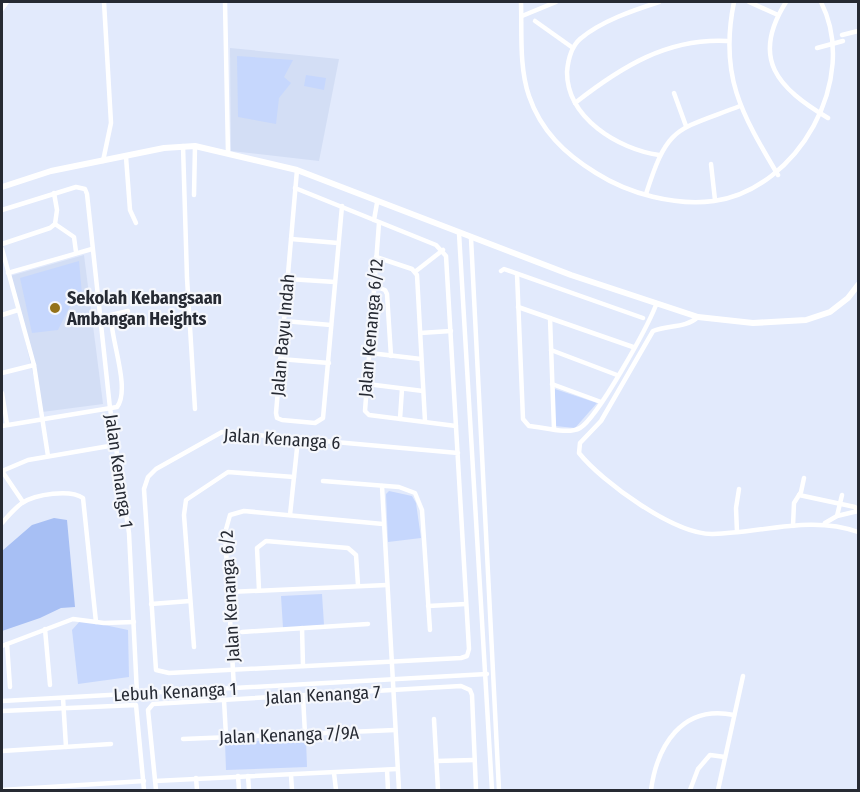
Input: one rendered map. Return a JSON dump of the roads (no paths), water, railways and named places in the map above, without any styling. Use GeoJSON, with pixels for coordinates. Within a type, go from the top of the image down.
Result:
{"type":"FeatureCollection","features":[{"type":"Feature","properties":{"kind":"main road"},"geometry":{"type":"LineString","coordinates":[[2,187],[39,174],[183,146],[195,146],[297,170],[471,238],[656,305],[698,317],[753,323],[806,320],[830,312],[848,298],[858,285]]}},
{"type":"Feature","properties":{"kind":"street"},"geometry":{"type":"LineString","coordinates":[[2,9],[7,2]]}},
{"type":"Feature","properties":{"kind":"street"},"geometry":{"type":"LineString","coordinates":[[104,2],[111,123],[104,161]]}},
{"type":"Feature","properties":{"kind":"street"},"geometry":{"type":"LineString","coordinates":[[225,2],[228,153]]}},
{"type":"Feature","properties":{"kind":"street"},"geometry":{"type":"LineString","coordinates":[[521,2],[526,86],[542,126],[565,151],[582,165],[606,179],[646,194],[686,201],[715,201],[751,189],[778,175],[809,146]]}},
{"type":"Feature","properties":{"kind":"street"},"geometry":{"type":"LineString","coordinates":[[522,16],[556,2]]}},
{"type":"Feature","properties":{"kind":"street"},"geometry":{"type":"LineString","coordinates":[[659,2],[597,28],[580,39],[573,48],[567,80],[575,103],[596,126],[614,139],[637,150],[659,154]]}},
{"type":"Feature","properties":{"kind":"street"},"geometry":{"type":"LineString","coordinates":[[734,2],[728,41],[740,106],[778,175]]}},
{"type":"Feature","properties":{"kind":"street"},"geometry":{"type":"LineString","coordinates":[[748,2],[778,15]]}},
{"type":"Feature","properties":{"kind":"street"},"geometry":{"type":"LineString","coordinates":[[786,2],[778,15],[769,44],[776,75],[795,97],[828,118]]}},
{"type":"Feature","properties":{"kind":"street"},"geometry":{"type":"LineString","coordinates":[[822,2],[834,18]]}},
{"type":"Feature","properties":{"kind":"street"},"geometry":{"type":"LineString","coordinates":[[535,21],[573,48]]}},
{"type":"Feature","properties":{"kind":"street"},"geometry":{"type":"LineString","coordinates":[[838,24],[845,52]]}},
{"type":"Feature","properties":{"kind":"street"},"geometry":{"type":"LineString","coordinates":[[818,48],[858,31]]}},
{"type":"Feature","properties":{"kind":"street"},"geometry":{"type":"LineString","coordinates":[[575,103],[615,72],[640,58],[690,42],[728,41]]}},
{"type":"Feature","properties":{"kind":"street"},"geometry":{"type":"LineString","coordinates":[[674,93],[686,126]]}},
{"type":"Feature","properties":{"kind":"street"},"geometry":{"type":"LineString","coordinates":[[646,194],[659,154],[675,133],[686,126],[740,106]]}},
{"type":"Feature","properties":{"kind":"street"},"geometry":{"type":"LineString","coordinates":[[824,124],[832,111]]}},
{"type":"Feature","properties":{"kind":"street"},"geometry":{"type":"LineString","coordinates":[[183,146],[187,288],[195,409]]}},
{"type":"Feature","properties":{"kind":"street"},"geometry":{"type":"LineString","coordinates":[[194,195],[195,146]]}},
{"type":"Feature","properties":{"kind":"street"},"geometry":{"type":"LineString","coordinates":[[126,157],[130,210],[136,223]]}},
{"type":"Feature","properties":{"kind":"street"},"geometry":{"type":"LineString","coordinates":[[711,164],[715,201]]}},
{"type":"Feature","properties":{"kind":"street","name":"Jalan Bayu Indah"},"geometry":{"type":"LineString","coordinates":[[297,170],[277,418],[315,423],[323,418],[342,206]]}},
{"type":"Feature","properties":{"kind":"street","name":"Jalan Kenanga 1"},"geometry":{"type":"LineString","coordinates":[[54,193],[76,187],[85,189],[110,408],[129,533],[137,694]]}},
{"type":"Feature","properties":{"kind":"street"},"geometry":{"type":"LineString","coordinates":[[295,189],[342,206],[443,250],[448,264],[466,604],[428,606]]}},
{"type":"Feature","properties":{"kind":"street"},"geometry":{"type":"LineString","coordinates":[[2,210],[54,193],[57,210],[55,224],[50,228],[2,244]]}},
{"type":"Feature","properties":{"kind":"street","name":"Jalan Kenanga 6/12"},"geometry":{"type":"LineString","coordinates":[[377,202],[370,353],[364,405],[366,413],[456,426]]}},
{"type":"Feature","properties":{"kind":"street"},"geometry":{"type":"LineString","coordinates":[[55,224],[74,237],[76,252]]}},
{"type":"Feature","properties":{"kind":"street"},"geometry":{"type":"LineString","coordinates":[[459,233],[492,790]]}},
{"type":"Feature","properties":{"kind":"street"},"geometry":{"type":"LineString","coordinates":[[471,238],[499,790]]}},
{"type":"Feature","properties":{"kind":"street"},"geometry":{"type":"LineString","coordinates":[[291,239],[338,243]]}},
{"type":"Feature","properties":{"kind":"street"},"geometry":{"type":"LineString","coordinates":[[2,249],[4,265],[34,365],[48,456]]}},
{"type":"Feature","properties":{"kind":"street"},"geometry":{"type":"LineString","coordinates":[[8,273],[92,249]]}},
{"type":"Feature","properties":{"kind":"street"},"geometry":{"type":"LineString","coordinates":[[416,272],[443,250]]}},
{"type":"Feature","properties":{"kind":"street"},"geometry":{"type":"LineString","coordinates":[[376,257],[416,272]]}},
{"type":"Feature","properties":{"kind":"street"},"geometry":{"type":"LineString","coordinates":[[501,271],[504,269],[643,318]]}},
{"type":"Feature","properties":{"kind":"street"},"geometry":{"type":"LineString","coordinates":[[416,272],[425,421]]}},
{"type":"Feature","properties":{"kind":"street"},"geometry":{"type":"LineString","coordinates":[[517,274],[524,419],[529,426],[554,429],[580,428],[601,402],[656,305]]}},
{"type":"Feature","properties":{"kind":"street"},"geometry":{"type":"LineString","coordinates":[[288,279],[335,282]]}},
{"type":"Feature","properties":{"kind":"street"},"geometry":{"type":"LineString","coordinates":[[374,286],[385,290],[387,294],[391,356]]}},
{"type":"Feature","properties":{"kind":"street"},"geometry":{"type":"LineString","coordinates":[[519,307],[633,347]]}},
{"type":"Feature","properties":{"kind":"street"},"geometry":{"type":"LineString","coordinates":[[2,315],[18,310]]}},
{"type":"Feature","properties":{"kind":"street"},"geometry":{"type":"LineString","coordinates":[[2,393],[4,425],[117,407],[122,396],[111,315],[128,311]]}},
{"type":"Feature","properties":{"kind":"street"},"geometry":{"type":"LineString","coordinates":[[698,317],[687,325],[673,325],[653,331],[601,421],[580,443],[579,453],[642,507],[705,533],[825,524],[858,532]]}},
{"type":"Feature","properties":{"kind":"street"},"geometry":{"type":"LineString","coordinates":[[550,318],[554,429]]}},
{"type":"Feature","properties":{"kind":"street"},"geometry":{"type":"LineString","coordinates":[[284,321],[331,325]]}},
{"type":"Feature","properties":{"kind":"street"},"geometry":{"type":"LineString","coordinates":[[420,333],[451,331]]}},
{"type":"Feature","properties":{"kind":"street"},"geometry":{"type":"LineString","coordinates":[[551,350],[617,375]]}},
{"type":"Feature","properties":{"kind":"street"},"geometry":{"type":"LineString","coordinates":[[370,353],[421,359]]}},
{"type":"Feature","properties":{"kind":"street"},"geometry":{"type":"LineString","coordinates":[[280,359],[328,363]]}},
{"type":"Feature","properties":{"kind":"street"},"geometry":{"type":"LineString","coordinates":[[2,373],[34,365]]}},
{"type":"Feature","properties":{"kind":"street"},"geometry":{"type":"LineString","coordinates":[[367,384],[423,391]]}},
{"type":"Feature","properties":{"kind":"street"},"geometry":{"type":"LineString","coordinates":[[552,384],[601,402]]}},
{"type":"Feature","properties":{"kind":"street"},"geometry":{"type":"LineString","coordinates":[[400,419],[402,388]]}},
{"type":"Feature","properties":{"kind":"street","name":"Jalan Kenanga 6"},"geometry":{"type":"LineString","coordinates":[[458,453],[222,432],[148,477],[144,489],[156,670],[169,674],[467,656],[470,645],[466,604]]}},
{"type":"Feature","properties":{"kind":"street"},"geometry":{"type":"LineString","coordinates":[[290,515],[298,439]]}},
{"type":"Feature","properties":{"kind":"street"},"geometry":{"type":"LineString","coordinates":[[23,502],[2,471],[20,462],[115,445]]}},
{"type":"Feature","properties":{"kind":"street"},"geometry":{"type":"LineString","coordinates":[[194,647],[184,506],[186,500],[228,472],[294,477]]}},
{"type":"Feature","properties":{"kind":"street"},"geometry":{"type":"LineString","coordinates":[[793,526],[794,502],[799,495],[804,478]]}},
{"type":"Feature","properties":{"kind":"street"},"geometry":{"type":"LineString","coordinates":[[323,481],[408,489],[415,493],[420,501],[430,630]]}},
{"type":"Feature","properties":{"kind":"street"},"geometry":{"type":"LineString","coordinates":[[382,486],[399,790]]}},
{"type":"Feature","properties":{"kind":"street"},"geometry":{"type":"LineString","coordinates":[[737,532],[739,489]]}},
{"type":"Feature","properties":{"kind":"street"},"geometry":{"type":"LineString","coordinates":[[2,523],[23,502],[64,493],[78,494],[83,498],[96,622]]}},
{"type":"Feature","properties":{"kind":"street"},"geometry":{"type":"LineString","coordinates":[[799,495],[855,507],[858,511]]}},
{"type":"Feature","properties":{"kind":"street"},"geometry":{"type":"LineString","coordinates":[[837,516],[842,495]]}},
{"type":"Feature","properties":{"kind":"street","name":"Jalan Kenanga 6/2"},"geometry":{"type":"LineString","coordinates":[[234,688],[225,526],[230,515],[244,510],[383,524]]}},
{"type":"Feature","properties":{"kind":"street"},"geometry":{"type":"LineString","coordinates":[[825,524],[837,516],[858,511]]}},
{"type":"Feature","properties":{"kind":"street"},"geometry":{"type":"LineString","coordinates":[[259,590],[257,548],[266,541],[348,549],[356,555],[358,585]]}},
{"type":"Feature","properties":{"kind":"street"},"geometry":{"type":"LineString","coordinates":[[229,592],[387,585]]}},
{"type":"Feature","properties":{"kind":"street"},"geometry":{"type":"LineString","coordinates":[[151,604],[190,601]]}},
{"type":"Feature","properties":{"kind":"street"},"geometry":{"type":"LineString","coordinates":[[10,687],[4,645],[73,619],[96,622],[134,622]]}},
{"type":"Feature","properties":{"kind":"street"},"geometry":{"type":"LineString","coordinates":[[242,632],[368,624]]}},
{"type":"Feature","properties":{"kind":"street"},"geometry":{"type":"LineString","coordinates":[[302,628],[303,666]]}},
{"type":"Feature","properties":{"kind":"street"},"geometry":{"type":"LineString","coordinates":[[45,629],[50,685]]}},
{"type":"Feature","properties":{"kind":"street","name":"Lebuh Kenanga 1"},"geometry":{"type":"LineString","coordinates":[[2,701],[493,674]]}},
{"type":"Feature","properties":{"kind":"street"},"geometry":{"type":"LineString","coordinates":[[718,790],[743,676]]}},
{"type":"Feature","properties":{"kind":"street","name":"Jalan Kenanga 7"},"geometry":{"type":"LineString","coordinates":[[155,781],[149,707],[153,704],[461,686],[470,690],[476,790]]}},
{"type":"Feature","properties":{"kind":"street"},"geometry":{"type":"LineString","coordinates":[[303,696],[305,734]]}},
{"type":"Feature","properties":{"kind":"street"},"geometry":{"type":"LineString","coordinates":[[63,698],[66,747]]}},
{"type":"Feature","properties":{"kind":"street"},"geometry":{"type":"LineString","coordinates":[[224,700],[226,736]]}},
{"type":"Feature","properties":{"kind":"street"},"geometry":{"type":"LineString","coordinates":[[2,711],[136,705],[144,790]]}},
{"type":"Feature","properties":{"kind":"street"},"geometry":{"type":"LineString","coordinates":[[651,790],[658,759],[684,721],[714,715],[734,716]]}},
{"type":"Feature","properties":{"kind":"street"},"geometry":{"type":"LineString","coordinates":[[434,719],[438,790]]}},
{"type":"Feature","properties":{"kind":"street","name":"Jalan Kenanga 7/9A"},"geometry":{"type":"LineString","coordinates":[[183,739],[395,730]]}},
{"type":"Feature","properties":{"kind":"street"},"geometry":{"type":"LineString","coordinates":[[2,751],[111,744]]}},
{"type":"Feature","properties":{"kind":"street"},"geometry":{"type":"LineString","coordinates":[[690,790],[705,759],[710,755],[725,757]]}},
{"type":"Feature","properties":{"kind":"street"},"geometry":{"type":"LineString","coordinates":[[436,762],[474,760]]}},
{"type":"Feature","properties":{"kind":"street"},"geometry":{"type":"LineString","coordinates":[[156,790],[155,781],[397,769]]}},
{"type":"Feature","properties":{"kind":"street"},"geometry":{"type":"LineString","coordinates":[[387,770],[388,790]]}},
{"type":"Feature","properties":{"kind":"street"},"geometry":{"type":"LineString","coordinates":[[334,773],[336,790]]}},
{"type":"Feature","properties":{"kind":"street"},"geometry":{"type":"LineString","coordinates":[[291,775],[292,790]]}},
{"type":"Feature","properties":{"kind":"street"},"geometry":{"type":"LineString","coordinates":[[248,776],[249,790]]}},
{"type":"Feature","properties":{"kind":"street"},"geometry":{"type":"LineString","coordinates":[[238,777],[239,790]]}},
{"type":"Feature","properties":{"kind":"street"},"geometry":{"type":"LineString","coordinates":[[196,778],[197,790]]}},
{"type":"Feature","properties":{"kind":"street"},"geometry":{"type":"LineString","coordinates":[[2,790],[144,781]]}},
{"type":"Feature","properties":{"kind":"street"},"geometry":{"type":"LineString","coordinates":[[100,784],[100,790]]}},
{"type":"Feature","properties":{"kind":"place","name":"Sekolah Kebangsaan Ambangan Heights"},"geometry":{"type":"Point","coordinates":[55,308]}}]}
